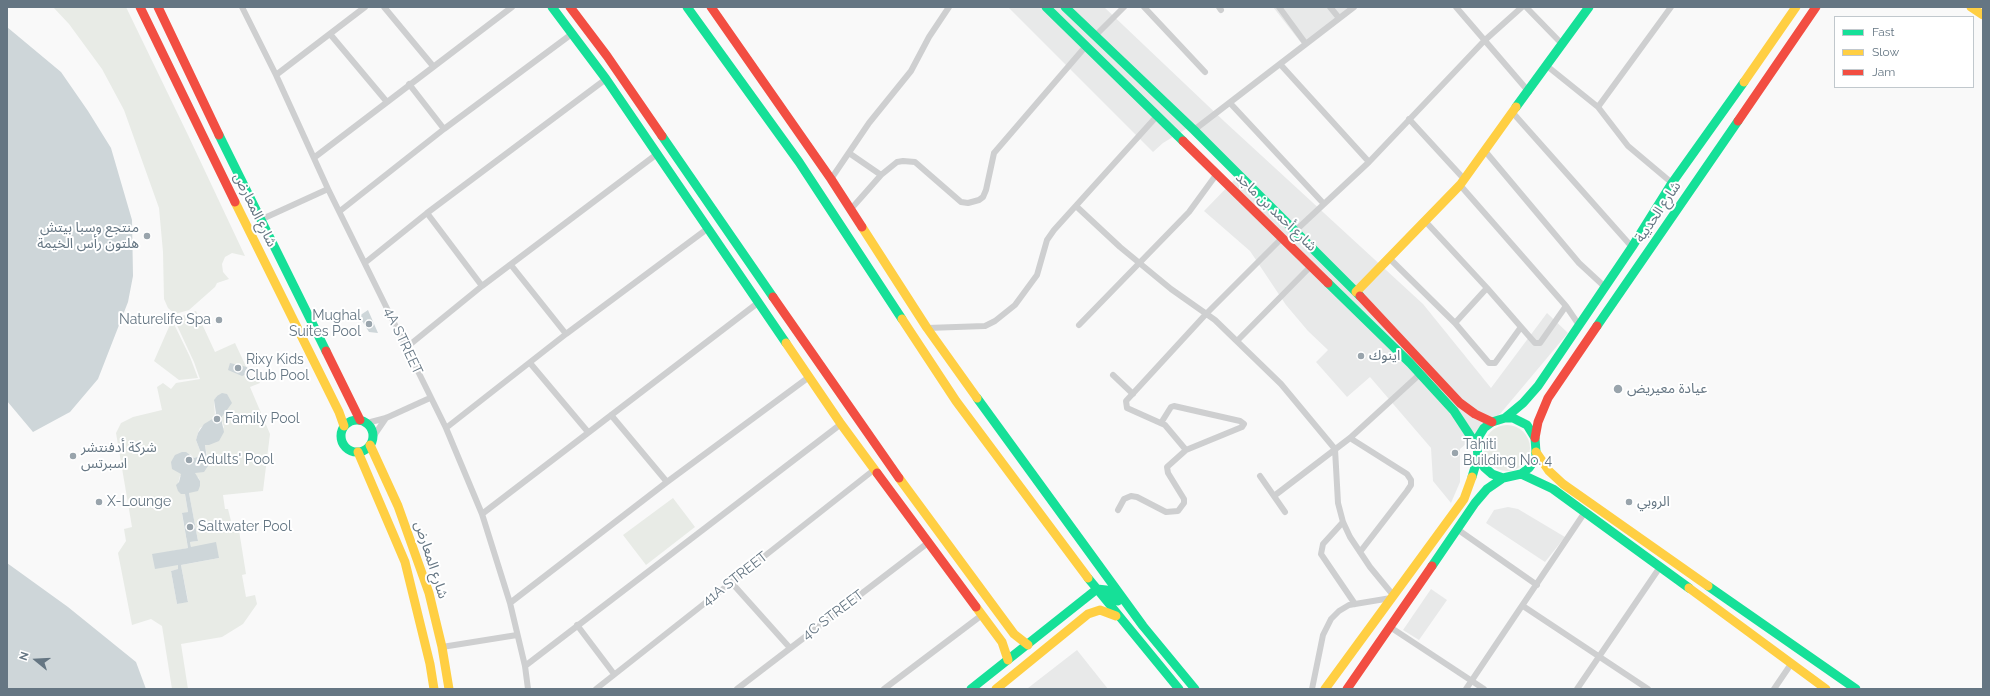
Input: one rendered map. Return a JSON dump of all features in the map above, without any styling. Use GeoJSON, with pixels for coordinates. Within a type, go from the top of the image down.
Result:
{"type":"FeatureCollection","features":[{"type":"Feature","properties":{"kind":"street","name":"شارع المعارض"},"geometry":{"type":"LineString","coordinates":[[140,7],[281,296],[338,409],[344,426]]}},
{"type":"Feature","properties":{"kind":"street","name":"شارع المعارض"},"geometry":{"type":"LineString","coordinates":[[158,7],[260,220],[363,421]]}},
{"type":"Feature","properties":{"kind":"street","name":"4A STREET"},"geometry":{"type":"LineString","coordinates":[[242,7],[315,157],[328,188],[366,262],[430,398],[446,428],[482,514],[510,603],[525,666],[528,689]]}},
{"type":"Feature","properties":{"kind":"street"},"geometry":{"type":"LineString","coordinates":[[276,75],[365,7]]}},
{"type":"Feature","properties":{"kind":"street"},"geometry":{"type":"LineString","coordinates":[[384,7],[432,66]]}},
{"type":"Feature","properties":{"kind":"street"},"geometry":{"type":"LineString","coordinates":[[315,157],[432,66],[512,7]]}},
{"type":"Feature","properties":{"kind":"street"},"geometry":{"type":"LineString","coordinates":[[552,7],[573,33],[606,80],[841,424],[982,614],[1005,647],[1008,660]]}},
{"type":"Feature","properties":{"kind":"street"},"geometry":{"type":"LineString","coordinates":[[570,7],[620,75],[882,455],[1018,638],[1028,645]]}},
{"type":"Feature","properties":{"kind":"street"},"geometry":{"type":"LineString","coordinates":[[687,7],[799,162],[956,401],[1097,589],[1179,689]]}},
{"type":"Feature","properties":{"kind":"street"},"geometry":{"type":"LineString","coordinates":[[711,7],[831,179],[927,328],[1049,499],[1143,626],[1195,689]]}},
{"type":"Feature","properties":{"kind":"street"},"geometry":{"type":"LineString","coordinates":[[831,179],[869,123],[911,71],[949,7]]}},
{"type":"Feature","properties":{"kind":"street","name":"شارع أحمد بن ماجد"},"geometry":{"type":"LineString","coordinates":[[1046,7],[1420,374],[1454,411],[1477,446]]}},
{"type":"Feature","properties":{"kind":"street","name":"شارع أحمد بن ماجد"},"geometry":{"type":"LineString","coordinates":[[1066,7],[1194,130],[1294,232],[1356,292],[1460,403],[1475,414],[1492,422]]}},
{"type":"Feature","properties":{"kind":"street"},"geometry":{"type":"LineString","coordinates":[[1095,36],[1124,7]]}},
{"type":"Feature","properties":{"kind":"street"},"geometry":{"type":"LineString","coordinates":[[1144,7],[1205,72]]}},
{"type":"Feature","properties":{"kind":"street"},"geometry":{"type":"LineString","coordinates":[[1279,7],[1306,44]]}},
{"type":"Feature","properties":{"kind":"street"},"geometry":{"type":"LineString","coordinates":[[1330,7],[1339,18]]}},
{"type":"Feature","properties":{"kind":"street"},"geometry":{"type":"LineString","coordinates":[[1194,130],[1354,7]]}},
{"type":"Feature","properties":{"kind":"street"},"geometry":{"type":"LineString","coordinates":[[1456,7],[1528,92]]}},
{"type":"Feature","properties":{"kind":"street"},"geometry":{"type":"LineString","coordinates":[[1294,232],[1369,162],[1484,41],[1522,7]]}},
{"type":"Feature","properties":{"kind":"street"},"geometry":{"type":"LineString","coordinates":[[1526,7],[1562,44]]}},
{"type":"Feature","properties":{"kind":"street"},"geometry":{"type":"LineString","coordinates":[[1356,292],[1462,182],[1589,7]]}},
{"type":"Feature","properties":{"kind":"street"},"geometry":{"type":"LineString","coordinates":[[1598,107],[1669,9],[1662,7]]}},
{"type":"Feature","properties":{"kind":"street","name":"شارع الحديبة"},"geometry":{"type":"LineString","coordinates":[[1505,418],[1523,403],[1538,386],[1632,247],[1672,183],[1796,7]]}},
{"type":"Feature","properties":{"kind":"street","name":"شارع الحديبة"},"geometry":{"type":"LineString","coordinates":[[1535,438],[1538,422],[1548,398],[1816,7]]}},
{"type":"Feature","properties":{"kind":"street"},"geometry":{"type":"LineString","coordinates":[[1971,7],[1983,15]]}},
{"type":"Feature","properties":{"kind":"street"},"geometry":{"type":"LineString","coordinates":[[340,211],[444,129],[573,33]]}},
{"type":"Feature","properties":{"kind":"street"},"geometry":{"type":"LineString","coordinates":[[330,34],[387,102]]}},
{"type":"Feature","properties":{"kind":"street"},"geometry":{"type":"LineString","coordinates":[[850,209],[881,175],[897,162],[911,161],[962,202],[968,203],[979,200],[983,197],[986,190],[994,153],[1086,46]]}},
{"type":"Feature","properties":{"kind":"street"},"geometry":{"type":"LineString","coordinates":[[1280,64],[1369,162]]}},
{"type":"Feature","properties":{"kind":"street"},"geometry":{"type":"LineString","coordinates":[[1547,66],[1598,107],[1628,146],[1672,183]]}},
{"type":"Feature","properties":{"kind":"street"},"geometry":{"type":"LineString","coordinates":[[366,262],[428,213],[606,80]]}},
{"type":"Feature","properties":{"kind":"street"},"geometry":{"type":"LineString","coordinates":[[409,84],[444,129]]}},
{"type":"Feature","properties":{"kind":"street"},"geometry":{"type":"LineString","coordinates":[[1230,103],[1324,204]]}},
{"type":"Feature","properties":{"kind":"street"},"geometry":{"type":"LineString","coordinates":[[1513,113],[1632,247]]}},
{"type":"Feature","properties":{"kind":"street"},"geometry":{"type":"LineString","coordinates":[[927,328],[985,326],[995,321],[1015,305],[1037,275],[1047,240],[1157,116]]}},
{"type":"Feature","properties":{"kind":"street"},"geometry":{"type":"LineString","coordinates":[[1409,119],[1566,306],[1579,325]]}},
{"type":"Feature","properties":{"kind":"street"},"geometry":{"type":"LineString","coordinates":[[1485,151],[1579,263],[1605,287]]}},
{"type":"Feature","properties":{"kind":"street"},"geometry":{"type":"LineString","coordinates":[[849,153],[881,175]]}},
{"type":"Feature","properties":{"kind":"street"},"geometry":{"type":"LineString","coordinates":[[407,348],[482,286],[657,154]]}},
{"type":"Feature","properties":{"kind":"street"},"geometry":{"type":"LineString","coordinates":[[1079,325],[1138,262],[1189,212],[1216,175]]}},
{"type":"Feature","properties":{"kind":"street"},"geometry":{"type":"LineString","coordinates":[[260,220],[328,188]]}},
{"type":"Feature","properties":{"kind":"street"},"geometry":{"type":"LineString","coordinates":[[1076,206],[1106,236],[1171,289],[1215,320],[1281,384],[1335,449],[1338,503],[1344,522],[1350,537],[1392,597]]}},
{"type":"Feature","properties":{"kind":"street"},"geometry":{"type":"LineString","coordinates":[[428,213],[482,286]]}},
{"type":"Feature","properties":{"kind":"street"},"geometry":{"type":"LineString","coordinates":[[1425,222],[1487,288],[1535,343],[1540,343],[1566,306]]}},
{"type":"Feature","properties":{"kind":"street"},"geometry":{"type":"LineString","coordinates":[[446,428],[566,334],[707,229]]}},
{"type":"Feature","properties":{"kind":"street"},"geometry":{"type":"LineString","coordinates":[[1186,450],[1167,427],[1127,408],[1126,401],[1206,314],[1282,238]]}},
{"type":"Feature","properties":{"kind":"street"},"geometry":{"type":"LineString","coordinates":[[1389,258],[1455,323],[1486,361],[1492,364],[1495,363],[1521,327]]}},
{"type":"Feature","properties":{"kind":"street"},"geometry":{"type":"LineString","coordinates":[[511,265],[566,334]]}},
{"type":"Feature","properties":{"kind":"street"},"geometry":{"type":"LineString","coordinates":[[1237,341],[1311,266]]}},
{"type":"Feature","properties":{"kind":"street"},"geometry":{"type":"LineString","coordinates":[[1455,323],[1487,288]]}},
{"type":"Feature","properties":{"kind":"street"},"geometry":{"type":"LineString","coordinates":[[482,514],[759,302]]}},
{"type":"Feature","properties":{"kind":"street"},"geometry":{"type":"LineString","coordinates":[[530,363],[588,432]]}},
{"type":"Feature","properties":{"kind":"street"},"geometry":{"type":"LineString","coordinates":[[1274,496],[1350,438],[1420,374]]}},
{"type":"Feature","properties":{"kind":"street"},"geometry":{"type":"LineString","coordinates":[[1113,375],[1133,394]]}},
{"type":"Feature","properties":{"kind":"street"},"geometry":{"type":"LineString","coordinates":[[510,603],[667,482],[809,377]]}},
{"type":"Feature","properties":{"kind":"street"},"geometry":{"type":"LineString","coordinates":[[386,418],[367,449],[358,452],[351,451],[343,444],[341,434],[344,426],[350,421],[386,418],[430,398]]}},
{"type":"Feature","properties":{"kind":"street"},"geometry":{"type":"LineString","coordinates":[[1118,510],[1124,499],[1131,496],[1137,497],[1166,512],[1178,511],[1184,503],[1184,499],[1166,469],[1186,450],[1242,427],[1244,424],[1240,421],[1174,406],[1171,407],[1161,423]]}},
{"type":"Feature","properties":{"kind":"street"},"geometry":{"type":"LineString","coordinates":[[611,414],[667,482]]}},
{"type":"Feature","properties":{"kind":"street"},"geometry":{"type":"LineString","coordinates":[[1325,689],[1464,499],[1473,479],[1478,457],[1477,446],[1479,436],[1484,428],[1492,422],[1505,418],[1520,421],[1532,431],[1535,438],[1536,452],[1529,468],[1521,474],[1503,478],[1481,496],[1347,689]]}},
{"type":"Feature","properties":{"kind":"street"},"geometry":{"type":"LineString","coordinates":[[363,421],[372,428],[372,441]]}},
{"type":"Feature","properties":{"kind":"street"},"geometry":{"type":"LineString","coordinates":[[525,666],[841,424]]}},
{"type":"Feature","properties":{"kind":"street"},"geometry":{"type":"LineString","coordinates":[[1350,438],[1407,474],[1411,480],[1411,485],[1408,491],[1360,552]]}},
{"type":"Feature","properties":{"kind":"street","name":"شارع المعارض"},"geometry":{"type":"LineString","coordinates":[[372,441],[415,550],[429,593],[442,647],[449,689]]}},
{"type":"Feature","properties":{"kind":"street","name":"شارع المعارض"},"geometry":{"type":"LineString","coordinates":[[358,452],[405,562],[430,664],[434,689]]}},
{"type":"Feature","properties":{"kind":"street"},"geometry":{"type":"LineString","coordinates":[[1536,452],[1549,471],[1563,484],[1856,689]]}},
{"type":"Feature","properties":{"kind":"street"},"geometry":{"type":"LineString","coordinates":[[1478,457],[1488,471],[1503,478]]}},
{"type":"Feature","properties":{"kind":"street","name":"41A STREET"},"geometry":{"type":"LineString","coordinates":[[596,689],[875,469]]}},
{"type":"Feature","properties":{"kind":"street"},"geometry":{"type":"LineString","coordinates":[[1521,474],[1553,489],[1826,689]]}},
{"type":"Feature","properties":{"kind":"street"},"geometry":{"type":"LineString","coordinates":[[1260,476],[1284,512]]}},
{"type":"Feature","properties":{"kind":"street"},"geometry":{"type":"LineString","coordinates":[[1466,689],[1585,512]]}},
{"type":"Feature","properties":{"kind":"street"},"geometry":{"type":"LineString","coordinates":[[1344,522],[1323,544],[1321,554],[1322,558],[1355,604]]}},
{"type":"Feature","properties":{"kind":"street"},"geometry":{"type":"LineString","coordinates":[[1457,529],[1537,585]]}},
{"type":"Feature","properties":{"kind":"street","name":"4C STREET"},"geometry":{"type":"LineString","coordinates":[[737,689],[929,542]]}},
{"type":"Feature","properties":{"kind":"street"},"geometry":{"type":"LineString","coordinates":[[1577,689],[1660,567]]}},
{"type":"Feature","properties":{"kind":"street"},"geometry":{"type":"LineString","coordinates":[[731,582],[790,648]]}},
{"type":"Feature","properties":{"kind":"street"},"geometry":{"type":"LineString","coordinates":[[964,589],[970,588],[990,615],[995,617],[1000,614]]}},
{"type":"Feature","properties":{"kind":"street"},"geometry":{"type":"LineString","coordinates":[[971,689],[979,685],[1097,589],[1106,590],[1110,593],[1143,626]]}},
{"type":"Feature","properties":{"kind":"street"},"geometry":{"type":"LineString","coordinates":[[1312,689],[1328,624],[1339,611],[1355,604],[1392,597]]}},
{"type":"Feature","properties":{"kind":"street"},"geometry":{"type":"LineString","coordinates":[[1523,606],[1599,658],[1648,689]]}},
{"type":"Feature","properties":{"kind":"street"},"geometry":{"type":"LineString","coordinates":[[996,689],[1094,611],[1107,611],[1119,617]]}},
{"type":"Feature","properties":{"kind":"street"},"geometry":{"type":"LineString","coordinates":[[884,689],[982,614]]}},
{"type":"Feature","properties":{"kind":"street"},"geometry":{"type":"LineString","coordinates":[[1037,656],[1066,626],[1067,619],[1062,618]]}},
{"type":"Feature","properties":{"kind":"street"},"geometry":{"type":"LineString","coordinates":[[577,625],[614,674]]}},
{"type":"Feature","properties":{"kind":"street"},"geometry":{"type":"LineString","coordinates":[[1390,627],[1484,689]]}},
{"type":"Feature","properties":{"kind":"street"},"geometry":{"type":"LineString","coordinates":[[442,647],[517,635]]}},
{"type":"Feature","properties":{"kind":"street"},"geometry":{"type":"LineString","coordinates":[[1774,689],[1791,664]]}},
{"type":"Feature","properties":{"kind":"shaded area"},"geometry":{"type":"Polygon","coordinates":[[[53,7],[126,7],[245,256],[232,253],[225,257],[222,264],[223,272],[229,279],[217,283],[215,287],[189,310],[175,314],[168,308],[164,299],[163,252],[159,208],[124,110],[102,69],[69,24],[53,7]]]}},
{"type":"Feature","properties":{"kind":"shaded area"},"geometry":{"type":"Polygon","coordinates":[[[1008,7],[1104,7],[1225,122],[1423,304],[1491,388],[1547,313],[1568,333],[1500,414],[1460,449],[1460,482],[1451,503],[1433,481],[1431,448],[1370,377],[1347,397],[1316,362],[1328,350],[1308,331],[1286,305],[1250,251],[1204,211],[1238,176],[1186,129],[1163,143],[1153,152],[1008,7]]]}},
{"type":"Feature","properties":{"kind":"shaded area"},"geometry":{"type":"Polygon","coordinates":[[[1273,7],[1353,7],[1302,44],[1273,7]]]}},
{"type":"Feature","properties":{"kind":"shaded area"},"geometry":{"type":"Polygon","coordinates":[[[7,27],[61,72],[88,111],[111,148],[132,220],[133,276],[128,302],[98,379],[70,412],[33,432],[7,401],[7,27]]]}},
{"type":"Feature","properties":{"kind":"shaded area","name":"Mughal Suites Pool"},"geometry":{"type":"Polygon","coordinates":[[[368,310],[378,333],[369,332],[359,316],[368,310]]]}},
{"type":"Feature","properties":{"kind":"shaded area"},"geometry":{"type":"Polygon","coordinates":[[[196,311],[215,352],[235,343],[251,377],[256,375],[260,383],[250,387],[270,434],[263,491],[223,495],[225,509],[228,509],[232,525],[238,524],[246,574],[242,575],[246,597],[255,595],[257,604],[243,624],[222,637],[181,644],[188,689],[172,689],[162,626],[151,619],[132,625],[118,553],[126,541],[124,529],[132,527],[116,433],[121,423],[133,417],[162,410],[157,387],[163,383],[171,389],[176,383],[200,379],[194,362],[174,319],[196,311]],[[217,396],[214,401],[215,416],[213,420],[200,428],[196,440],[201,453],[200,456],[194,458],[190,454],[177,470],[180,473],[187,471],[195,472],[208,461],[205,445],[212,443],[224,427],[221,418],[226,411],[217,396]],[[180,476],[178,484],[185,494],[188,512],[182,514],[188,548],[152,555],[178,565],[179,569],[171,571],[177,604],[188,601],[181,565],[219,558],[191,547],[190,542],[198,541],[189,493],[200,486],[200,481],[198,477],[180,476]]]}},
{"type":"Feature","properties":{"kind":"shaded area"},"geometry":{"type":"Polygon","coordinates":[[[172,320],[190,357],[198,378],[179,380],[154,361],[172,320]]]}},
{"type":"Feature","properties":{"kind":"shaded area","name":"Rixy Kids Club Pool"},"geometry":{"type":"Polygon","coordinates":[[[230,363],[247,367],[247,374],[242,376],[228,370],[230,363]]]}},
{"type":"Feature","properties":{"kind":"shaded area"},"geometry":{"type":"Polygon","coordinates":[[[222,393],[227,394],[232,403],[221,418],[224,432],[219,441],[205,445],[208,466],[204,472],[195,473],[200,481],[200,486],[198,491],[189,493],[198,541],[190,542],[191,547],[216,542],[219,558],[181,565],[188,602],[177,604],[171,571],[178,569],[178,565],[155,569],[152,554],[188,548],[182,513],[188,512],[185,494],[181,494],[178,491],[176,485],[179,482],[181,474],[172,469],[171,462],[175,455],[182,452],[186,452],[194,458],[200,456],[201,453],[196,440],[198,433],[204,424],[214,418],[216,413],[214,400],[222,393]]]}},
{"type":"Feature","properties":{"kind":"shaded area"},"geometry":{"type":"Polygon","coordinates":[[[1507,425],[1520,429],[1526,435],[1530,448],[1526,461],[1520,467],[1507,471],[1494,467],[1488,461],[1484,448],[1488,435],[1494,429],[1507,425]]]}},
{"type":"Feature","properties":{"kind":"shaded area"},"geometry":{"type":"Polygon","coordinates":[[[673,498],[695,527],[646,565],[623,535],[673,498]]]}},
{"type":"Feature","properties":{"kind":"shaded area"},"geometry":{"type":"Polygon","coordinates":[[[1508,507],[1518,509],[1565,537],[1545,562],[1486,523],[1494,510],[1508,507]]]}},
{"type":"Feature","properties":{"kind":"shaded area"},"geometry":{"type":"Polygon","coordinates":[[[7,563],[68,607],[136,662],[146,689],[7,689],[7,563]]]}},
{"type":"Feature","properties":{"kind":"shaded area"},"geometry":{"type":"Polygon","coordinates":[[[1431,589],[1447,600],[1419,640],[1403,630],[1431,589]]]}},
{"type":"Feature","properties":{"kind":"shaded area"},"geometry":{"type":"Polygon","coordinates":[[[1077,650],[1108,689],[1028,688],[1077,650]]]}},
{"type":"Feature","properties":{"kind":"traffic: fast"},"geometry":{"type":"LineString","coordinates":[[552,7],[606,79],[786,343]]}},
{"type":"Feature","properties":{"kind":"traffic: fast"},"geometry":{"type":"LineString","coordinates":[[687,7],[799,162],[902,319]]}},
{"type":"Feature","properties":{"kind":"traffic: fast"},"geometry":{"type":"LineString","coordinates":[[1046,7],[1183,141]]}},
{"type":"Feature","properties":{"kind":"traffic: fast"},"geometry":{"type":"LineString","coordinates":[[1065,7],[1194,130],[1360,296]]}},
{"type":"Feature","properties":{"kind":"traffic: fast"},"geometry":{"type":"LineString","coordinates":[[1516,107],[1589,7]]}},
{"type":"Feature","properties":{"kind":"traffic: fast"},"geometry":{"type":"LineString","coordinates":[[1505,418],[1523,403],[1538,386],[1632,247],[1672,183],[1744,82]]}},
{"type":"Feature","properties":{"kind":"traffic: fast"},"geometry":{"type":"LineString","coordinates":[[1597,326],[1738,121]]}},
{"type":"Feature","properties":{"kind":"traffic: fast"},"geometry":{"type":"LineString","coordinates":[[219,135],[326,351]]}},
{"type":"Feature","properties":{"kind":"traffic: fast"},"geometry":{"type":"LineString","coordinates":[[662,136],[773,297]]}},
{"type":"Feature","properties":{"kind":"traffic: fast"},"geometry":{"type":"LineString","coordinates":[[1328,283],[1410,363],[1454,411],[1477,446]]}},
{"type":"Feature","properties":{"kind":"traffic: fast"},"geometry":{"type":"LineString","coordinates":[[977,398],[1143,626],[1195,689]]}},
{"type":"Feature","properties":{"kind":"traffic: fast"},"geometry":{"type":"LineString","coordinates":[[1472,477],[1478,457],[1477,446],[1479,436],[1484,428],[1492,422],[1505,418],[1513,418],[1527,425],[1535,438],[1536,452],[1534,461],[1529,468],[1521,474],[1503,478],[1492,474],[1484,467],[1478,457]]}},
{"type":"Feature","properties":{"kind":"traffic: fast"},"geometry":{"type":"LineString","coordinates":[[354,420],[360,420],[370,427],[373,436],[372,442],[366,449],[360,452],[354,452],[344,445],[341,439],[341,433],[348,423],[354,420]]}},
{"type":"Feature","properties":{"kind":"traffic: fast"},"geometry":{"type":"LineString","coordinates":[[1521,474],[1553,489],[1689,588]]}},
{"type":"Feature","properties":{"kind":"traffic: fast"},"geometry":{"type":"LineString","coordinates":[[1432,566],[1475,503],[1487,489],[1503,478]]}},
{"type":"Feature","properties":{"kind":"traffic: fast"},"geometry":{"type":"LineString","coordinates":[[1088,578],[1179,689]]}},
{"type":"Feature","properties":{"kind":"traffic: fast"},"geometry":{"type":"LineString","coordinates":[[1708,586],[1856,689]]}},
{"type":"Feature","properties":{"kind":"traffic: fast"},"geometry":{"type":"LineString","coordinates":[[971,689],[1097,589],[1106,590],[1118,601]]}},
{"type":"Feature","properties":{"kind":"traffic: slow"},"geometry":{"type":"LineString","coordinates":[[1744,82],[1796,7]]}},
{"type":"Feature","properties":{"kind":"traffic: slow"},"geometry":{"type":"LineString","coordinates":[[1971,7],[1983,15]]}},
{"type":"Feature","properties":{"kind":"traffic: slow"},"geometry":{"type":"LineString","coordinates":[[1356,292],[1460,185],[1516,107]]}},
{"type":"Feature","properties":{"kind":"traffic: slow"},"geometry":{"type":"LineString","coordinates":[[235,202],[339,412],[344,426]]}},
{"type":"Feature","properties":{"kind":"traffic: slow"},"geometry":{"type":"LineString","coordinates":[[862,227],[927,328],[977,398]]}},
{"type":"Feature","properties":{"kind":"traffic: slow"},"geometry":{"type":"LineString","coordinates":[[902,319],[956,401],[1088,578]]}},
{"type":"Feature","properties":{"kind":"traffic: slow"},"geometry":{"type":"LineString","coordinates":[[786,343],[841,424],[877,473]]}},
{"type":"Feature","properties":{"kind":"traffic: slow"},"geometry":{"type":"LineString","coordinates":[[370,445],[398,506],[429,593],[442,647],[449,689]]}},
{"type":"Feature","properties":{"kind":"traffic: slow"},"geometry":{"type":"LineString","coordinates":[[358,452],[405,562],[430,664],[434,689]]}},
{"type":"Feature","properties":{"kind":"traffic: slow"},"geometry":{"type":"LineString","coordinates":[[1536,452],[1549,471],[1563,484],[1708,586]]}},
{"type":"Feature","properties":{"kind":"traffic: slow"},"geometry":{"type":"LineString","coordinates":[[1325,689],[1464,499],[1472,477]]}},
{"type":"Feature","properties":{"kind":"traffic: slow"},"geometry":{"type":"LineString","coordinates":[[899,478],[1014,634],[1028,645]]}},
{"type":"Feature","properties":{"kind":"traffic: slow"},"geometry":{"type":"LineString","coordinates":[[1689,588],[1826,689]]}},
{"type":"Feature","properties":{"kind":"traffic: slow"},"geometry":{"type":"LineString","coordinates":[[976,607],[1002,642],[1008,660]]}},
{"type":"Feature","properties":{"kind":"traffic: slow"},"geometry":{"type":"LineString","coordinates":[[996,689],[1088,614],[1100,610],[1116,616]]}},
{"type":"Feature","properties":{"kind":"traffic: jam"},"geometry":{"type":"LineString","coordinates":[[140,7],[235,202]]}},
{"type":"Feature","properties":{"kind":"traffic: jam"},"geometry":{"type":"LineString","coordinates":[[158,7],[219,135]]}},
{"type":"Feature","properties":{"kind":"traffic: jam"},"geometry":{"type":"LineString","coordinates":[[570,7],[607,56],[662,136]]}},
{"type":"Feature","properties":{"kind":"traffic: jam"},"geometry":{"type":"LineString","coordinates":[[711,7],[831,179],[862,227]]}},
{"type":"Feature","properties":{"kind":"traffic: jam"},"geometry":{"type":"LineString","coordinates":[[1738,121],[1816,7]]}},
{"type":"Feature","properties":{"kind":"traffic: jam"},"geometry":{"type":"LineString","coordinates":[[1183,141],[1328,283]]}},
{"type":"Feature","properties":{"kind":"traffic: jam"},"geometry":{"type":"LineString","coordinates":[[1360,296],[1460,403],[1475,414],[1492,422]]}},
{"type":"Feature","properties":{"kind":"traffic: jam"},"geometry":{"type":"LineString","coordinates":[[773,297],[899,478]]}},
{"type":"Feature","properties":{"kind":"traffic: jam"},"geometry":{"type":"LineString","coordinates":[[1535,438],[1538,422],[1548,398],[1597,326]]}},
{"type":"Feature","properties":{"kind":"traffic: jam"},"geometry":{"type":"LineString","coordinates":[[326,351],[360,420]]}},
{"type":"Feature","properties":{"kind":"traffic: jam"},"geometry":{"type":"LineString","coordinates":[[877,473],[976,607]]}},
{"type":"Feature","properties":{"kind":"traffic: jam"},"geometry":{"type":"LineString","coordinates":[[1347,689],[1432,566]]}},
{"type":"Feature","properties":{"kind":"place","name":"منتجع وسبا بيتش هلتون رأس الخيمة"},"geometry":{"type":"Point","coordinates":[147,236]}},
{"type":"Feature","properties":{"kind":"place","name":"Naturelife Spa"},"geometry":{"type":"Point","coordinates":[219,320]}},
{"type":"Feature","properties":{"kind":"place","name":"Mughal Suites Pool"},"geometry":{"type":"Point","coordinates":[369,324]}},
{"type":"Feature","properties":{"kind":"place","name":"اينوك"},"geometry":{"type":"Point","coordinates":[1361,356]}},
{"type":"Feature","properties":{"kind":"place","name":"Rixy Kids Club Pool"},"geometry":{"type":"Point","coordinates":[238,368]}},
{"type":"Feature","properties":{"kind":"place","name":"عيادة معيريض"},"geometry":{"type":"Point","coordinates":[1618,389]}},
{"type":"Feature","properties":{"kind":"place","name":"Family Pool"},"geometry":{"type":"Point","coordinates":[217,419]}},
{"type":"Feature","properties":{"kind":"place","name":"Tahiti Building No. 4"},"geometry":{"type":"Point","coordinates":[1455,453]}},
{"type":"Feature","properties":{"kind":"place","name":"شركة أدفنتشر اسبرتس"},"geometry":{"type":"Point","coordinates":[73,456]}},
{"type":"Feature","properties":{"kind":"place","name":"Adults' Pool"},"geometry":{"type":"Point","coordinates":[189,460]}},
{"type":"Feature","properties":{"kind":"place","name":"X-Lounge"},"geometry":{"type":"Point","coordinates":[99,502]}},
{"type":"Feature","properties":{"kind":"place","name":"الروبي"},"geometry":{"type":"Point","coordinates":[1629,502]}},
{"type":"Feature","properties":{"kind":"place","name":"Saltwater Pool"},"geometry":{"type":"Point","coordinates":[190,527]}}]}
